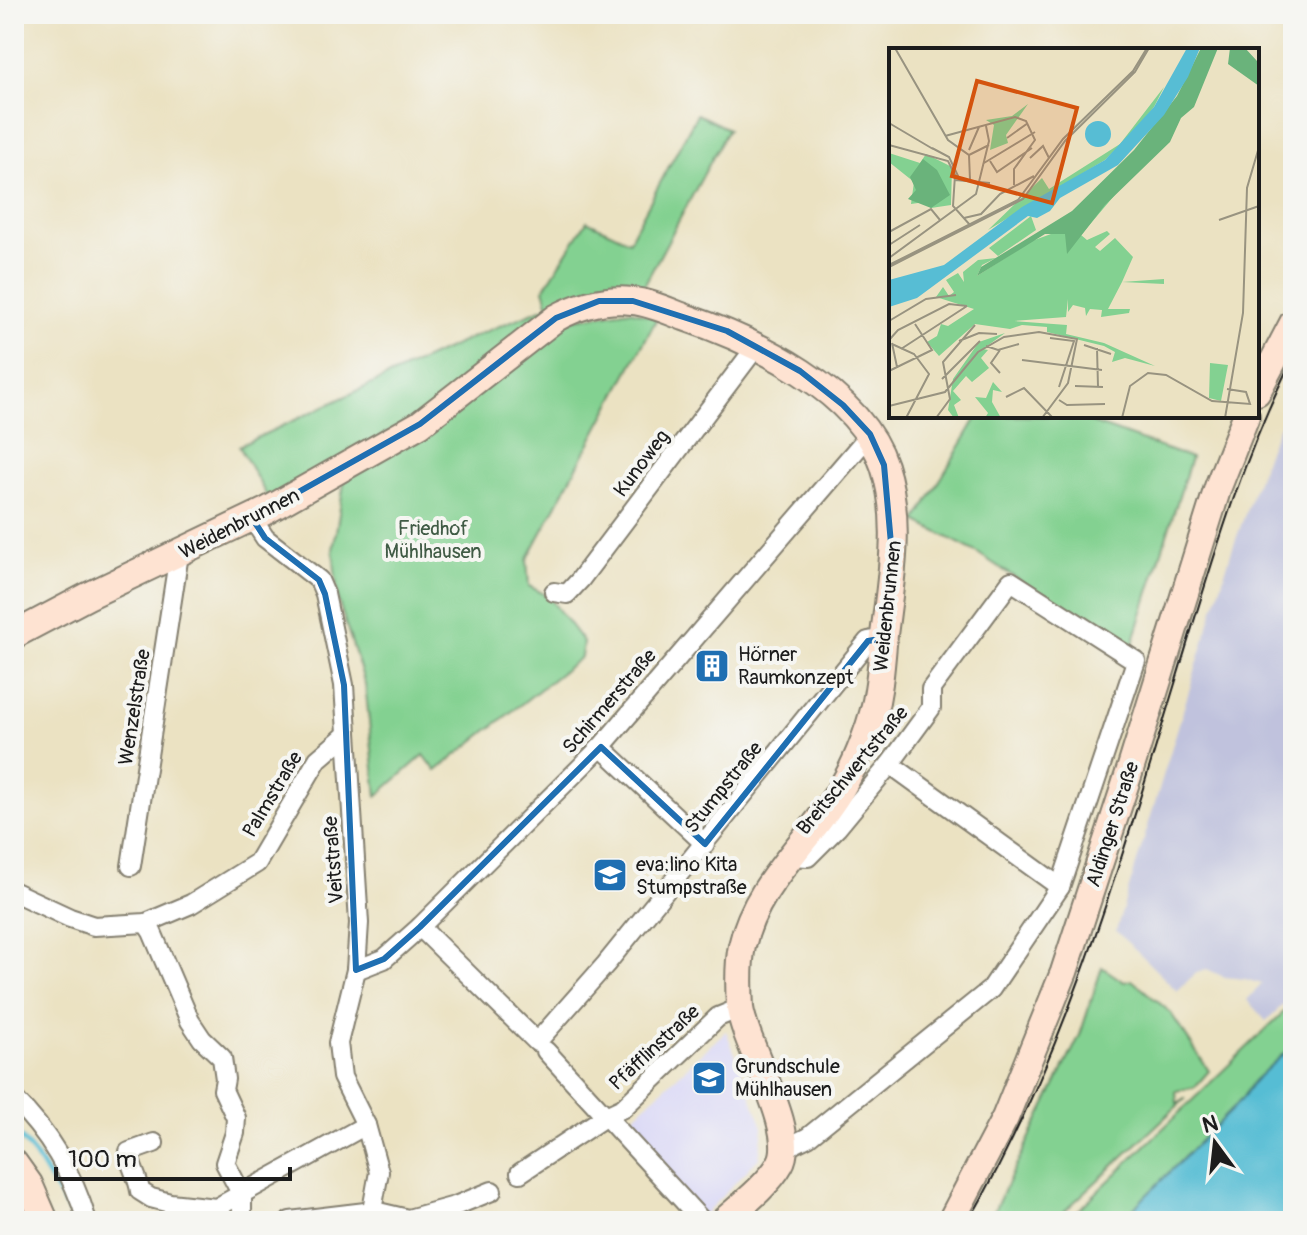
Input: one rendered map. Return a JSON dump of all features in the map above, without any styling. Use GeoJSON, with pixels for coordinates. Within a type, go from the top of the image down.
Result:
{"type":"FeatureCollection","features":[{"type":"Feature","properties":{"kind":"street","name":"Weidenbrunnen"},"geometry":{"type":"LineString","coordinates":[[14,635],[252,518],[420,424],[545,326],[574,308],[599,301],[633,301],[727,331],[800,371],[843,405],[870,434],[884,465],[892,498],[894,529],[893,566],[878,694],[861,747],[843,787],[762,893],[742,947],[740,1008],[782,1126],[786,1148]]}},
{"type":"Feature","properties":{"kind":"street"},"geometry":{"type":"LineString","coordinates":[[1259,388],[1293,323]]}},
{"type":"Feature","properties":{"kind":"street","name":"Kunoweg"},"geometry":{"type":"LineString","coordinates":[[554,592],[567,594],[580,580],[756,347]]}},
{"type":"Feature","properties":{"kind":"street","name":"Aldinger Straße"},"geometry":{"type":"LineString","coordinates":[[951,1221],[1014,1098],[1064,972],[1218,487],[1245,418]]}},
{"type":"Feature","properties":{"kind":"street","name":"Schirmerstraße"},"geometry":{"type":"LineString","coordinates":[[356,970],[384,959],[420,927],[601,747],[870,434]]}},
{"type":"Feature","properties":{"kind":"street","name":"Veitstraße"},"geometry":{"type":"LineString","coordinates":[[252,518],[265,538],[319,580],[325,594],[344,685],[359,923],[356,970],[338,1043],[342,1077],[366,1125],[379,1172],[372,1216]]}},
{"type":"Feature","properties":{"kind":"street","name":"Wenzelstraße"},"geometry":{"type":"LineString","coordinates":[[131,866],[179,554]]}},
{"type":"Feature","properties":{"kind":"street","name":"Breitschwertstraße"},"geometry":{"type":"LineString","coordinates":[[792,856],[808,857],[837,828],[890,764],[931,708],[931,689],[1011,581],[1136,661]]}},
{"type":"Feature","properties":{"kind":"street","name":"Stumpstraße"},"geometry":{"type":"LineString","coordinates":[[542,1047],[868,641],[884,638]]}},
{"type":"Feature","properties":{"kind":"street","name":"Aldinger Straße"},"geometry":{"type":"LineString","coordinates":[[724,1221],[780,1164],[786,1148],[808,1137],[991,989],[1060,887],[1136,661]]}},
{"type":"Feature","properties":{"kind":"street","name":"Palmstraße"},"geometry":{"type":"LineString","coordinates":[[14,892],[94,926],[146,923],[191,904],[257,863],[318,759],[347,734]]}},
{"type":"Feature","properties":{"kind":"street"},"geometry":{"type":"LineString","coordinates":[[601,747],[705,844]]}},
{"type":"Feature","properties":{"kind":"street","name":"Aldinger Straße"},"geometry":{"type":"LineString","coordinates":[[890,764],[1060,887]]}},
{"type":"Feature","properties":{"kind":"street"},"geometry":{"type":"LineString","coordinates":[[146,923],[190,1021],[202,1039],[222,1058],[223,1090],[236,1118],[235,1133],[225,1163],[242,1195],[242,1221]]}},
{"type":"Feature","properties":{"kind":"street"},"geometry":{"type":"LineString","coordinates":[[420,927],[542,1047],[702,1221]]}},
{"type":"Feature","properties":{"kind":"street","name":"Pfäfflinstraße"},"geometry":{"type":"LineString","coordinates":[[520,1173],[623,1108],[718,1017],[740,1008]]}},
{"type":"Feature","properties":{"kind":"street"},"geometry":{"type":"LineString","coordinates":[[14,1099],[57,1151],[79,1194],[87,1221]]}},
{"type":"Feature","properties":{"kind":"street"},"geometry":{"type":"LineString","coordinates":[[154,1143],[129,1152],[129,1161],[138,1176],[140,1191],[151,1198],[216,1208],[366,1125]]}},
{"type":"Feature","properties":{"kind":"street"},"geometry":{"type":"LineString","coordinates":[[14,1163],[29,1184],[45,1221]]}},
{"type":"Feature","properties":{"kind":"street"},"geometry":{"type":"LineString","coordinates":[[290,1221],[372,1216],[410,1220],[492,1191]]}},
{"type":"Feature","properties":{"kind":"highlighted area"},"geometry":{"type":"Polygon","coordinates":[[[599,301],[633,301],[727,331],[800,371],[843,405],[870,434],[884,465],[893,566],[884,638],[868,641],[705,844],[601,747],[420,927],[384,959],[356,970],[344,685],[325,594],[319,580],[265,538],[252,518],[420,424],[556,318],[599,301]]]}},
{"type":"Feature","properties":{"kind":"shaded area"},"geometry":{"type":"Polygon","coordinates":[[[1293,394],[1293,995],[1266,1021],[1247,1000],[1262,984],[1224,977],[1207,969],[1196,973],[1177,991],[1116,931],[1230,556],[1267,453],[1293,394]]]}},
{"type":"Feature","properties":{"kind":"shaded area","name":"Grundschule Mühlhausen"},"geometry":{"type":"Polygon","coordinates":[[[726,1031],[763,1127],[759,1158],[703,1216],[623,1126],[726,1031]]]}},
{"type":"Feature","properties":{"kind":"green space"},"geometry":{"type":"Polygon","coordinates":[[[697,114],[728,129],[641,291],[608,289],[429,409],[269,500],[239,446],[477,335],[549,306],[544,289],[587,221],[629,241],[697,114]]]}},
{"type":"Feature","properties":{"kind":"green space","name":"Friedhof Mühlhausen"},"geometry":{"type":"Polygon","coordinates":[[[630,310],[657,318],[527,560],[529,586],[548,596],[583,642],[581,657],[436,771],[424,755],[377,796],[365,684],[338,600],[333,550],[345,477],[562,321],[630,310]]]}},
{"type":"Feature","properties":{"kind":"green space"},"geometry":{"type":"Polygon","coordinates":[[[977,418],[1079,418],[1191,458],[1130,653],[976,552],[916,521],[977,418]]]}},
{"type":"Feature","properties":{"kind":"green space"},"geometry":{"type":"Polygon","coordinates":[[[1102,967],[1124,982],[1132,980],[1170,1012],[1209,1071],[1195,1087],[1176,1091],[1177,1103],[1186,1098],[1054,1221],[989,1221],[1080,1035],[1102,967]]]}},
{"type":"Feature","properties":{"kind":"green space"},"geometry":{"type":"Polygon","coordinates":[[[1293,1003],[1293,1045],[1254,1081],[1241,1100],[1121,1221],[1067,1221],[1293,1003]]]}},
{"type":"Feature","properties":{"kind":"water"},"geometry":{"type":"Polygon","coordinates":[[[1293,1045],[1293,1221],[1121,1221],[1241,1100],[1254,1081],[1293,1045]]]}},
{"type":"Feature","properties":{"kind":"waterway"},"geometry":{"type":"LineString","coordinates":[[14,1130],[35,1155],[73,1221]]}},
{"type":"Feature","properties":{"kind":"tram line"},"geometry":{"type":"LineString","coordinates":[[969,1221],[1004,1156],[1063,1023],[1112,886],[1228,515],[1274,396],[1293,358]]}},
{"type":"Feature","properties":{"kind":"place","name":"Hörner Raumkonzept"},"geometry":{"type":"Point","coordinates":[712,666]}},
{"type":"Feature","properties":{"kind":"place","name":"eva:lino Kita Stumpstraße"},"geometry":{"type":"Point","coordinates":[610,875]}},
{"type":"Feature","properties":{"kind":"place","name":"Grundschule Mühlhausen"},"geometry":{"type":"Point","coordinates":[709,1078]}}]}
